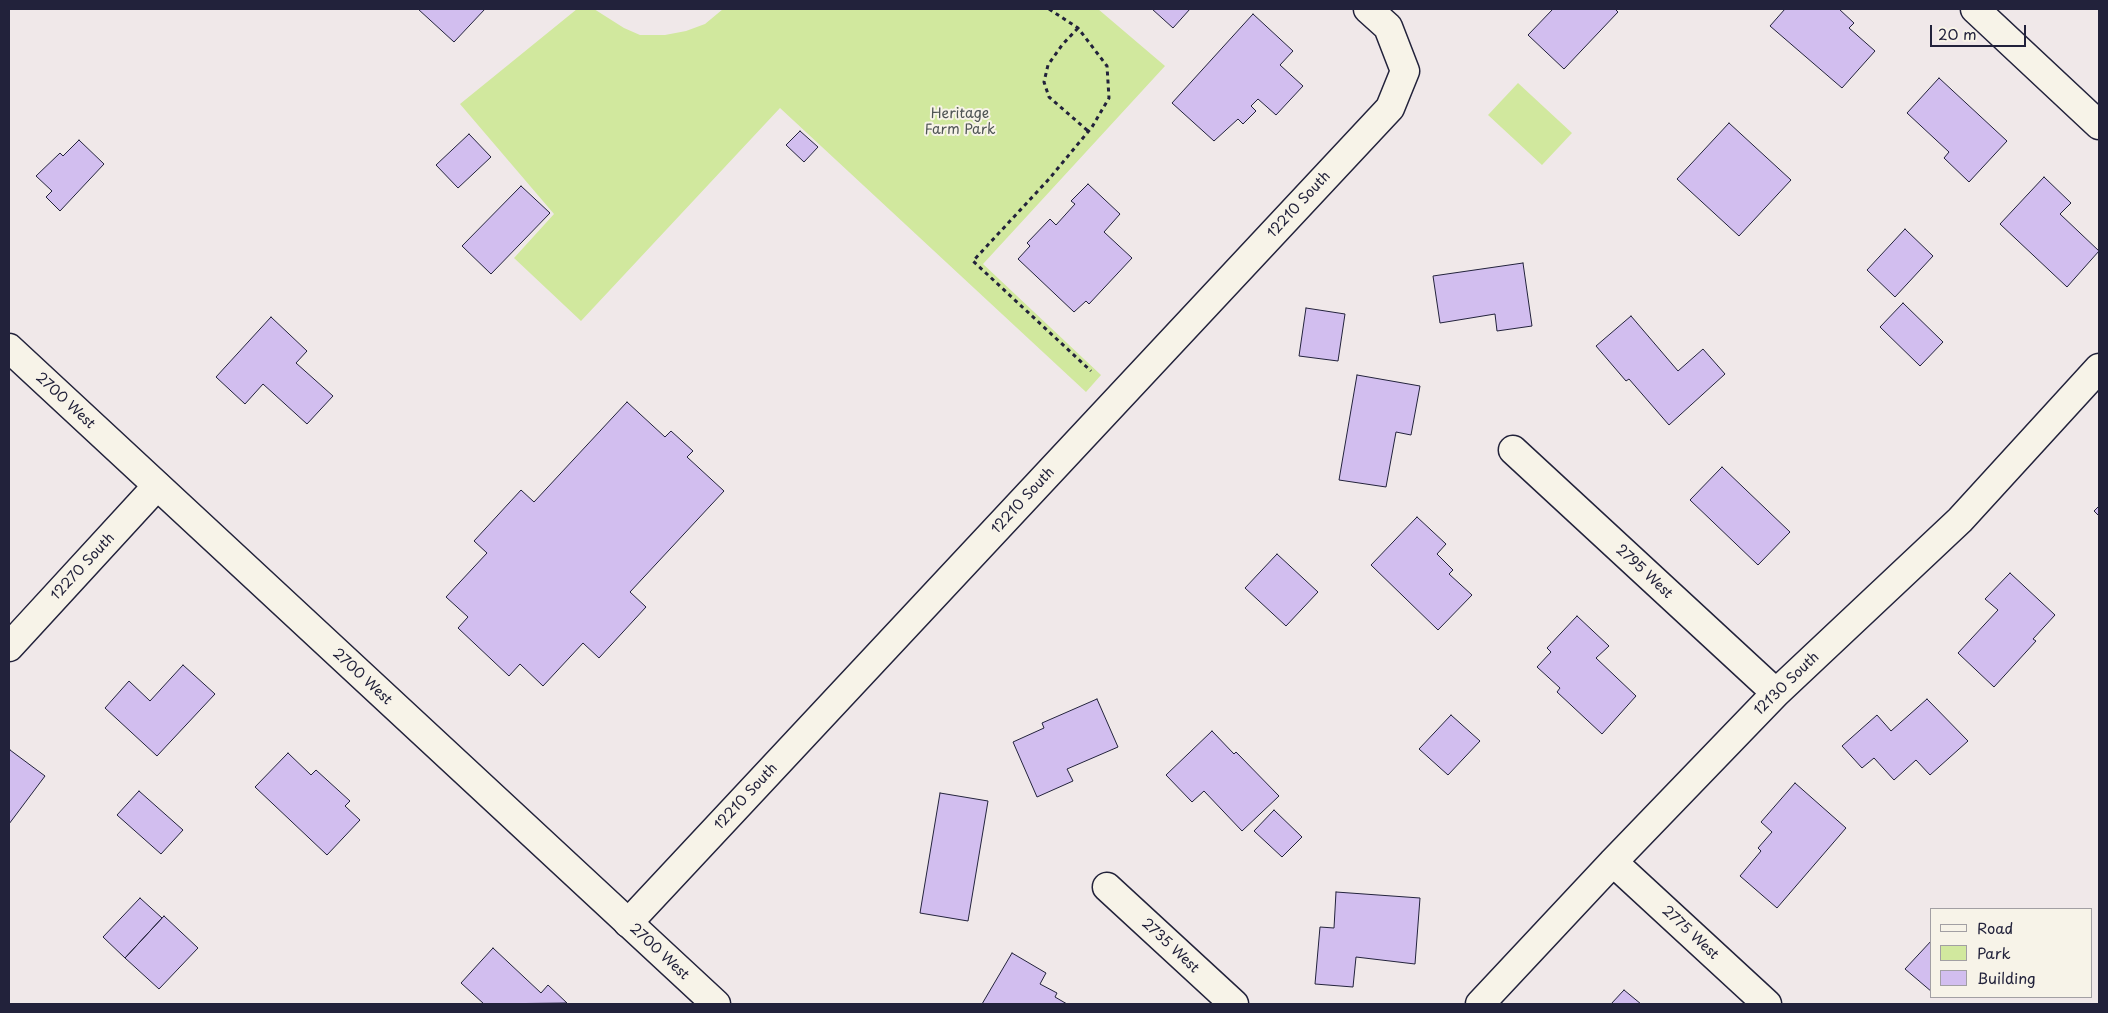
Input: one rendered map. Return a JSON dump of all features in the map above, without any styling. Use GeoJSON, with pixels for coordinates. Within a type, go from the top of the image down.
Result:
{"type":"FeatureCollection","features":[{"type":"Feature","properties":{"kind":"street","name":"12210 South"},"geometry":{"type":"LineString","coordinates":[[628,923],[1390,108],[1404,71],[1388,27],[1368,9]]}},
{"type":"Feature","properties":{"kind":"street"},"geometry":{"type":"LineString","coordinates":[[1975,9],[2099,124]]}},
{"type":"Feature","properties":{"kind":"street","name":"2700 West"},"geometry":{"type":"LineString","coordinates":[[9,348],[716,1004]]}},
{"type":"Feature","properties":{"kind":"street","name":"12130 South"},"geometry":{"type":"LineString","coordinates":[[1480,1004],[1613,862],[1776,693],[1960,520],[2099,368]]}},
{"type":"Feature","properties":{"kind":"street","name":"2795 West"},"geometry":{"type":"LineString","coordinates":[[1513,450],[1776,693]]}},
{"type":"Feature","properties":{"kind":"street","name":"12270 South"},"geometry":{"type":"LineString","coordinates":[[9,647],[157,486]]}},
{"type":"Feature","properties":{"kind":"street","name":"2775 West"},"geometry":{"type":"LineString","coordinates":[[1613,862],[1767,1004]]}},
{"type":"Feature","properties":{"kind":"street","name":"2735 West"},"geometry":{"type":"LineString","coordinates":[[1107,887],[1234,1004]]}},
{"type":"Feature","properties":{"kind":"path"},"geometry":{"type":"LineString","coordinates":[[1049,9],[1078,28],[1107,66],[1109,98],[1088,131],[1049,179],[973,261],[1090,371]]}},
{"type":"Feature","properties":{"kind":"path"},"geometry":{"type":"LineString","coordinates":[[1078,28],[1062,45],[1048,65],[1044,82],[1049,96],[1088,131]]}},
{"type":"Feature","properties":{"kind":"green space","name":"Heritage Farm Park"},"geometry":{"type":"Polygon","coordinates":[[[577,9],[594,9],[624,28],[640,35],[665,35],[686,31],[705,24],[723,9],[1098,9],[1165,66],[983,264],[1101,375],[1086,392],[780,108],[581,321],[514,258],[554,214],[460,104],[577,9]]]}},
{"type":"Feature","properties":{"kind":"green space"},"geometry":{"type":"Polygon","coordinates":[[[1518,83],[1572,133],[1542,165],[1488,115],[1518,83]]]}},
{"type":"Feature","properties":{"kind":"building"},"geometry":{"type":"Polygon","coordinates":[[[418,9],[485,9],[454,42],[418,9]]]}},
{"type":"Feature","properties":{"kind":"building"},"geometry":{"type":"Polygon","coordinates":[[[1152,9],[1190,9],[1173,28],[1152,9]]]}},
{"type":"Feature","properties":{"kind":"building"},"geometry":{"type":"Polygon","coordinates":[[[1553,9],[1615,9],[1618,12],[1564,69],[1528,35],[1553,9]]]}},
{"type":"Feature","properties":{"kind":"building"},"geometry":{"type":"Polygon","coordinates":[[[1785,9],[1839,9],[1854,23],[1849,28],[1875,51],[1842,88],[1770,26],[1785,9]]]}},
{"type":"Feature","properties":{"kind":"building"},"geometry":{"type":"Polygon","coordinates":[[[1253,14],[1293,51],[1280,65],[1303,86],[1276,115],[1258,99],[1251,106],[1256,111],[1243,124],[1238,119],[1214,141],[1172,103],[1253,14]]]}},
{"type":"Feature","properties":{"kind":"building"},"geometry":{"type":"Polygon","coordinates":[[[1939,78],[2007,141],[1969,182],[1944,158],[1949,152],[1907,113],[1939,78]]]}},
{"type":"Feature","properties":{"kind":"building"},"geometry":{"type":"Polygon","coordinates":[[[1729,123],[1791,180],[1739,236],[1677,179],[1729,123]]]}},
{"type":"Feature","properties":{"kind":"building"},"geometry":{"type":"Polygon","coordinates":[[[800,131],[818,147],[804,162],[786,145],[800,131]]]}},
{"type":"Feature","properties":{"kind":"building"},"geometry":{"type":"Polygon","coordinates":[[[469,134],[491,157],[458,188],[436,165],[469,134]]]}},
{"type":"Feature","properties":{"kind":"building"},"geometry":{"type":"Polygon","coordinates":[[[79,140],[104,164],[60,211],[46,197],[52,191],[36,176],[60,153],[63,156],[79,140]]]}},
{"type":"Feature","properties":{"kind":"building"},"geometry":{"type":"Polygon","coordinates":[[[2044,177],[2071,203],[2060,214],[2099,251],[2067,287],[2000,224],[2044,177]]]}},
{"type":"Feature","properties":{"kind":"building"},"geometry":{"type":"Polygon","coordinates":[[[1088,184],[1120,214],[1104,232],[1132,258],[1089,304],[1086,301],[1074,312],[1018,259],[1030,246],[1027,243],[1050,219],[1056,225],[1075,204],[1071,201],[1088,184]]]}},
{"type":"Feature","properties":{"kind":"building"},"geometry":{"type":"Polygon","coordinates":[[[521,186],[550,213],[491,274],[462,246],[521,186]]]}},
{"type":"Feature","properties":{"kind":"building"},"geometry":{"type":"Polygon","coordinates":[[[1905,229],[1933,256],[1895,297],[1867,270],[1905,229]]]}},
{"type":"Feature","properties":{"kind":"building"},"geometry":{"type":"Polygon","coordinates":[[[1523,263],[1532,326],[1497,331],[1495,314],[1440,323],[1433,276],[1523,263]]]}},
{"type":"Feature","properties":{"kind":"building"},"geometry":{"type":"Polygon","coordinates":[[[1903,303],[1943,342],[1920,366],[1880,327],[1903,303]]]}},
{"type":"Feature","properties":{"kind":"building"},"geometry":{"type":"Polygon","coordinates":[[[1306,308],[1345,314],[1338,361],[1299,356],[1306,308]]]}},
{"type":"Feature","properties":{"kind":"building"},"geometry":{"type":"Polygon","coordinates":[[[1631,316],[1678,371],[1703,349],[1725,374],[1669,425],[1629,379],[1626,381],[1596,346],[1631,316]]]}},
{"type":"Feature","properties":{"kind":"building"},"geometry":{"type":"Polygon","coordinates":[[[271,317],[307,351],[296,363],[333,396],[307,424],[263,384],[245,404],[216,377],[271,317]]]}},
{"type":"Feature","properties":{"kind":"building"},"geometry":{"type":"Polygon","coordinates":[[[1357,375],[1420,386],[1411,435],[1396,432],[1386,487],[1339,480],[1357,375]]]}},
{"type":"Feature","properties":{"kind":"building"},"geometry":{"type":"Polygon","coordinates":[[[627,402],[665,437],[671,431],[693,451],[687,457],[724,491],[630,592],[646,607],[599,658],[583,643],[543,686],[520,664],[509,676],[458,628],[468,617],[446,597],[487,553],[474,541],[521,490],[534,502],[627,402]]]}},
{"type":"Feature","properties":{"kind":"building"},"geometry":{"type":"Polygon","coordinates":[[[1722,467],[1790,532],[1758,565],[1690,500],[1722,467]]]}},
{"type":"Feature","properties":{"kind":"building"},"geometry":{"type":"Polygon","coordinates":[[[2099,506],[2099,516],[2094,511],[2099,506]]]}},
{"type":"Feature","properties":{"kind":"building"},"geometry":{"type":"Polygon","coordinates":[[[1417,517],[1446,544],[1437,554],[1453,570],[1449,574],[1472,595],[1438,630],[1371,565],[1417,517]]]}},
{"type":"Feature","properties":{"kind":"building"},"geometry":{"type":"Polygon","coordinates":[[[1277,554],[1318,592],[1286,626],[1245,588],[1277,554]]]}},
{"type":"Feature","properties":{"kind":"building"},"geometry":{"type":"Polygon","coordinates":[[[2010,573],[2055,615],[2033,639],[2036,641],[1994,687],[1958,653],[1998,610],[1985,599],[2010,573]]]}},
{"type":"Feature","properties":{"kind":"building"},"geometry":{"type":"Polygon","coordinates":[[[1577,616],[1609,646],[1596,658],[1636,696],[1602,734],[1557,692],[1560,688],[1537,667],[1551,652],[1547,648],[1577,616]]]}},
{"type":"Feature","properties":{"kind":"building"},"geometry":{"type":"Polygon","coordinates":[[[183,665],[215,694],[157,756],[105,708],[129,681],[150,701],[183,665]]]}},
{"type":"Feature","properties":{"kind":"building"},"geometry":{"type":"Polygon","coordinates":[[[1097,699],[1118,747],[1067,769],[1073,781],[1037,797],[1013,742],[1044,728],[1042,723],[1097,699]]]}},
{"type":"Feature","properties":{"kind":"building"},"geometry":{"type":"Polygon","coordinates":[[[1927,699],[1968,741],[1930,775],[1916,760],[1894,780],[1874,758],[1862,768],[1842,746],[1877,715],[1891,731],[1927,699]]]}},
{"type":"Feature","properties":{"kind":"building"},"geometry":{"type":"Polygon","coordinates":[[[1451,715],[1480,741],[1448,775],[1419,749],[1451,715]]]}},
{"type":"Feature","properties":{"kind":"building"},"geometry":{"type":"Polygon","coordinates":[[[1212,731],[1234,754],[1236,752],[1279,796],[1242,831],[1204,791],[1192,802],[1166,775],[1212,731]]]}},
{"type":"Feature","properties":{"kind":"building"},"geometry":{"type":"Polygon","coordinates":[[[9,751],[45,776],[9,824],[9,751]]]}},
{"type":"Feature","properties":{"kind":"building"},"geometry":{"type":"Polygon","coordinates":[[[288,753],[311,775],[316,770],[350,801],[345,806],[360,820],[327,855],[255,787],[288,753]]]}},
{"type":"Feature","properties":{"kind":"building"},"geometry":{"type":"Polygon","coordinates":[[[1795,783],[1846,828],[1777,908],[1740,876],[1761,851],[1758,848],[1772,832],[1761,822],[1795,783]]]}},
{"type":"Feature","properties":{"kind":"building"},"geometry":{"type":"Polygon","coordinates":[[[139,791],[183,830],[161,854],[117,815],[139,791]]]}},
{"type":"Feature","properties":{"kind":"building"},"geometry":{"type":"Polygon","coordinates":[[[940,793],[988,801],[968,921],[920,913],[940,793]]]}},
{"type":"Feature","properties":{"kind":"building"},"geometry":{"type":"Polygon","coordinates":[[[1274,810],[1302,837],[1282,857],[1254,831],[1274,810]]]}},
{"type":"Feature","properties":{"kind":"building"},"geometry":{"type":"Polygon","coordinates":[[[1336,892],[1420,898],[1415,964],[1356,957],[1353,987],[1315,984],[1320,927],[1334,928],[1336,892]]]}},
{"type":"Feature","properties":{"kind":"building"},"geometry":{"type":"Polygon","coordinates":[[[140,898],[162,918],[125,958],[103,937],[140,898]]]}},
{"type":"Feature","properties":{"kind":"building"},"geometry":{"type":"Polygon","coordinates":[[[164,916],[198,948],[159,989],[125,958],[164,916]]]}},
{"type":"Feature","properties":{"kind":"building"},"geometry":{"type":"Polygon","coordinates":[[[1930,942],[1930,990],[1905,969],[1930,942]]]}},
{"type":"Feature","properties":{"kind":"building"},"geometry":{"type":"Polygon","coordinates":[[[493,948],[541,993],[548,985],[567,1003],[484,1004],[461,983],[493,948]]]}},
{"type":"Feature","properties":{"kind":"building"},"geometry":{"type":"Polygon","coordinates":[[[1012,953],[1046,973],[1040,984],[1057,993],[1055,997],[1067,1004],[982,1004],[1012,953]]]}},
{"type":"Feature","properties":{"kind":"building"},"geometry":{"type":"Polygon","coordinates":[[[1624,990],[1641,1004],[1611,1004],[1624,990]]]}}]}
